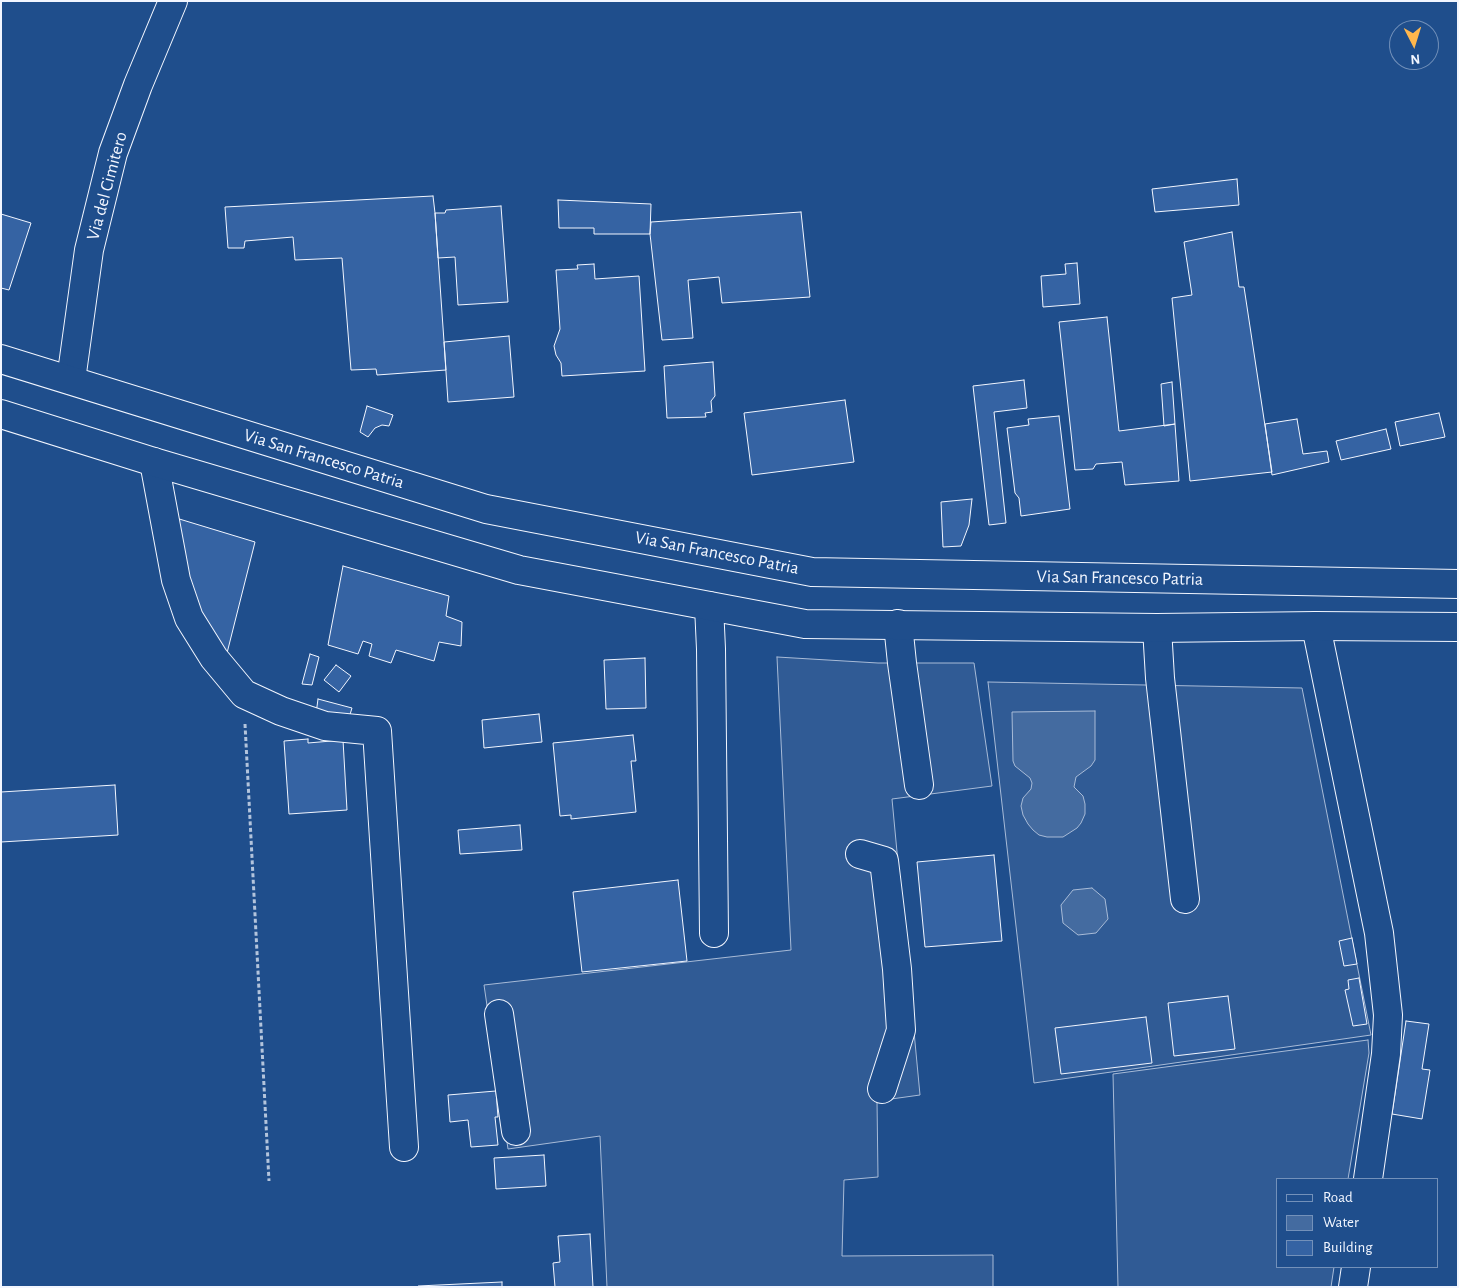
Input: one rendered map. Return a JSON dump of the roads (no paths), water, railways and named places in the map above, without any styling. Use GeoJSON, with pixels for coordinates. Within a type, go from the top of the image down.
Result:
{"type":"FeatureCollection","features":[{"type":"Feature","properties":{"kind":"main road","name":"Via del Cimitero"},"geometry":{"type":"LineString","coordinates":[[71,380],[89,250],[113,153],[138,85],[173,1]]}},
{"type":"Feature","properties":{"kind":"main road","name":"Via San Francesco Patria"},"geometry":{"type":"LineString","coordinates":[[1,359],[486,509],[812,572],[1458,584]]}},
{"type":"Feature","properties":{"kind":"main road"},"geometry":{"type":"LineString","coordinates":[[1,414],[154,462],[519,570],[805,624],[1157,628],[1458,627]]}},
{"type":"Feature","properties":{"kind":"main road"},"geometry":{"type":"LineString","coordinates":[[154,462],[176,580],[189,618],[214,658],[244,694],[282,711],[325,726],[377,731],[404,1147]]}},
{"type":"Feature","properties":{"kind":"main road"},"geometry":{"type":"LineString","coordinates":[[709,606],[714,933]]}},
{"type":"Feature","properties":{"kind":"main road"},"geometry":{"type":"LineString","coordinates":[[898,624],[919,785]]}},
{"type":"Feature","properties":{"kind":"main road"},"geometry":{"type":"LineString","coordinates":[[1316,626],[1379,933],[1388,1015],[1386,1054],[1368,1178]]}},
{"type":"Feature","properties":{"kind":"main road"},"geometry":{"type":"LineString","coordinates":[[1157,628],[1160,678],[1185,899]]}},
{"type":"Feature","properties":{"kind":"main road"},"geometry":{"type":"LineString","coordinates":[[860,854],[884,861],[897,969],[901,1030],[882,1089]]}},
{"type":"Feature","properties":{"kind":"main road"},"geometry":{"type":"LineString","coordinates":[[499,1014],[516,1130]]}},
{"type":"Feature","properties":{"kind":"main road"},"geometry":{"type":"LineString","coordinates":[[1353,1287],[1356,1268]]}},
{"type":"Feature","properties":{"kind":"water"},"geometry":{"type":"Polygon","coordinates":[[[1095,711],[1095,760],[1091,766],[1076,777],[1074,787],[1083,796],[1085,804],[1085,814],[1081,823],[1063,837],[1039,835],[1028,824],[1021,806],[1023,798],[1031,789],[1032,783],[1030,778],[1015,766],[1013,761],[1012,712],[1095,711]]]}},
{"type":"Feature","properties":{"kind":"water"},"geometry":{"type":"Polygon","coordinates":[[[1092,888],[1105,899],[1108,919],[1096,933],[1078,935],[1063,923],[1061,905],[1073,890],[1092,888]]]}}]}
